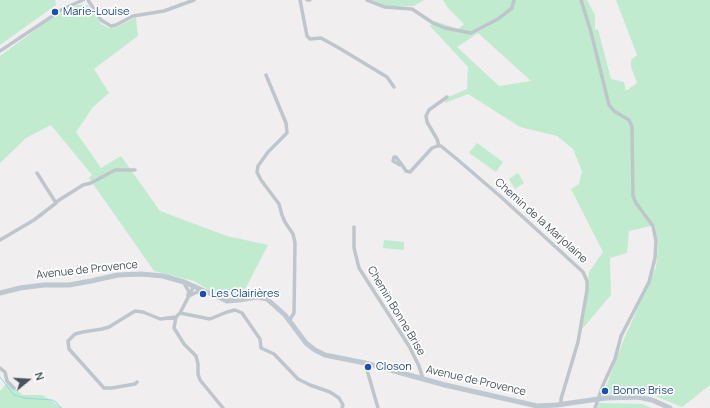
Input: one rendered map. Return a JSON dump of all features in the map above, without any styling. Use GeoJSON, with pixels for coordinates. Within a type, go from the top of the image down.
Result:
{"type":"FeatureCollection","features":[{"type":"Feature","properties":{"kind":"street"},"geometry":{"type":"LineString","coordinates":[[0,51],[63,9],[83,0],[86,2],[88,0],[101,20],[111,26],[133,16],[164,11],[194,0]]}},
{"type":"Feature","properties":{"kind":"street"},"geometry":{"type":"LineString","coordinates":[[300,0],[307,36],[310,39],[321,38],[339,48],[387,77],[394,87]]}},
{"type":"Feature","properties":{"kind":"street"},"geometry":{"type":"LineString","coordinates":[[367,0],[386,7],[412,9],[433,23],[445,28],[469,33],[476,31],[498,19],[512,8],[514,0]]}},
{"type":"Feature","properties":{"kind":"street"},"geometry":{"type":"LineString","coordinates":[[581,0],[592,32],[609,104],[614,111],[626,118],[632,127],[633,196],[636,203],[652,226],[656,241],[655,258],[649,282],[621,336],[615,359],[603,384],[595,408]]}},
{"type":"Feature","properties":{"kind":"street"},"geometry":{"type":"LineString","coordinates":[[266,74],[286,123],[288,133],[268,152],[258,166],[257,172],[279,204],[285,222],[293,234],[295,243],[294,313],[289,321]]}},
{"type":"Feature","properties":{"kind":"street"},"geometry":{"type":"LineString","coordinates":[[402,165],[406,171],[410,172],[432,148],[439,146],[437,139],[427,122],[426,116],[429,110],[447,97]]}},
{"type":"Feature","properties":{"kind":"street","name":"Chemin de la Marjolaine"},"geometry":{"type":"LineString","coordinates":[[439,146],[458,160],[518,212],[583,272],[585,276],[587,290],[578,342],[561,399],[561,405]]}},
{"type":"Feature","properties":{"kind":"street"},"geometry":{"type":"LineString","coordinates":[[0,240],[34,220],[56,202],[83,185],[91,183],[115,170],[135,170]]}},
{"type":"Feature","properties":{"kind":"street"},"geometry":{"type":"LineString","coordinates":[[37,173],[56,202]]}},
{"type":"Feature","properties":{"kind":"street","name":"Chemin Bonne Brise"},"geometry":{"type":"LineString","coordinates":[[354,227],[354,248],[359,268],[409,346],[419,366],[423,379]]}},
{"type":"Feature","properties":{"kind":"street","name":"Avenue de Provence"},"geometry":{"type":"LineString","coordinates":[[0,293],[20,288],[44,285],[69,285],[118,275],[141,274],[163,276],[184,282],[227,301],[257,297],[267,299],[285,315],[306,343],[325,355],[365,362],[423,379],[532,405],[561,405],[598,399],[643,398],[659,402],[670,408]]}},
{"type":"Feature","properties":{"kind":"street"},"geometry":{"type":"LineString","coordinates":[[184,282],[189,292],[188,296]]}},
{"type":"Feature","properties":{"kind":"street"},"geometry":{"type":"LineString","coordinates":[[194,286],[180,313],[176,317],[174,328],[184,344],[196,356],[200,380],[223,408]]}},
{"type":"Feature","properties":{"kind":"street"},"geometry":{"type":"LineString","coordinates":[[188,296],[197,292],[208,293]]}},
{"type":"Feature","properties":{"kind":"street"},"geometry":{"type":"LineString","coordinates":[[180,313],[210,319],[235,310],[242,313],[260,339],[261,348],[274,354],[298,379],[330,392],[339,398],[343,405],[342,408]]}},
{"type":"Feature","properties":{"kind":"street"},"geometry":{"type":"LineString","coordinates":[[136,382],[135,384],[104,388],[68,349],[68,342],[75,334],[109,327],[135,311],[160,319],[176,317]]}},
{"type":"Feature","properties":{"kind":"street"},"geometry":{"type":"LineString","coordinates":[[365,362],[378,408]]}},
{"type":"Feature","properties":{"kind":"street"},"geometry":{"type":"LineString","coordinates":[[0,368],[5,372],[8,381],[14,388]]}},
{"type":"Feature","properties":{"kind":"green space"},"geometry":{"type":"Polygon","coordinates":[[[0,0],[55,0],[56,5],[0,45],[0,0]]]}},
{"type":"Feature","properties":{"kind":"green space"},"geometry":{"type":"Polygon","coordinates":[[[373,0],[424,0],[414,6],[387,6],[373,0]]]}},
{"type":"Feature","properties":{"kind":"green space"},"geometry":{"type":"Polygon","coordinates":[[[443,0],[587,0],[595,15],[595,30],[598,29],[611,79],[624,82],[626,91],[637,83],[631,67],[631,60],[637,55],[616,0],[710,0],[710,385],[682,407],[650,394],[636,392],[603,395],[624,339],[656,267],[658,245],[655,225],[629,231],[627,253],[610,258],[611,295],[582,329],[589,272],[603,252],[571,189],[579,184],[582,171],[573,149],[557,136],[520,127],[468,94],[445,103],[444,99],[467,89],[468,67],[430,26],[435,21],[458,29],[464,24],[448,8],[443,0]],[[478,33],[457,47],[499,86],[531,81],[478,33]]]}},
{"type":"Feature","properties":{"kind":"green space"},"geometry":{"type":"Polygon","coordinates":[[[77,5],[87,5],[91,8],[101,24],[109,28],[117,27],[136,17],[138,36],[94,69],[109,93],[93,107],[76,132],[101,168],[121,156],[160,211],[227,236],[268,245],[240,299],[214,293],[194,281],[154,271],[89,178],[92,175],[51,125],[26,138],[0,163],[0,56],[49,20],[77,5]]]}},
{"type":"Feature","properties":{"kind":"green space"},"geometry":{"type":"Polygon","coordinates":[[[477,143],[503,162],[496,172],[469,153],[477,143]]]}},
{"type":"Feature","properties":{"kind":"green space"},"geometry":{"type":"Polygon","coordinates":[[[518,173],[524,183],[515,189],[509,179],[518,173]]]}},
{"type":"Feature","properties":{"kind":"green space"},"geometry":{"type":"Polygon","coordinates":[[[384,240],[404,242],[404,250],[383,248],[384,240]]]}},
{"type":"Feature","properties":{"kind":"green space"},"geometry":{"type":"Polygon","coordinates":[[[7,383],[23,395],[42,395],[63,408],[0,408],[0,391],[7,383]]]}},
{"type":"Feature","properties":{"kind":"green space"},"geometry":{"type":"Polygon","coordinates":[[[599,403],[642,404],[652,408],[597,408],[599,403]]]}},
{"type":"Feature","properties":{"kind":"waterway"},"geometry":{"type":"LineString","coordinates":[[0,377],[14,395],[24,398],[52,400],[61,408]]}},
{"type":"Feature","properties":{"kind":"place","name":"Marie-Louise"},"geometry":{"type":"Point","coordinates":[55,12]}},
{"type":"Feature","properties":{"kind":"place","name":"Les Clairières"},"geometry":{"type":"Point","coordinates":[203,294]}},
{"type":"Feature","properties":{"kind":"place","name":"Closon"},"geometry":{"type":"Point","coordinates":[368,367]}},
{"type":"Feature","properties":{"kind":"place","name":"Bonne Brise"},"geometry":{"type":"Point","coordinates":[605,391]}}]}
